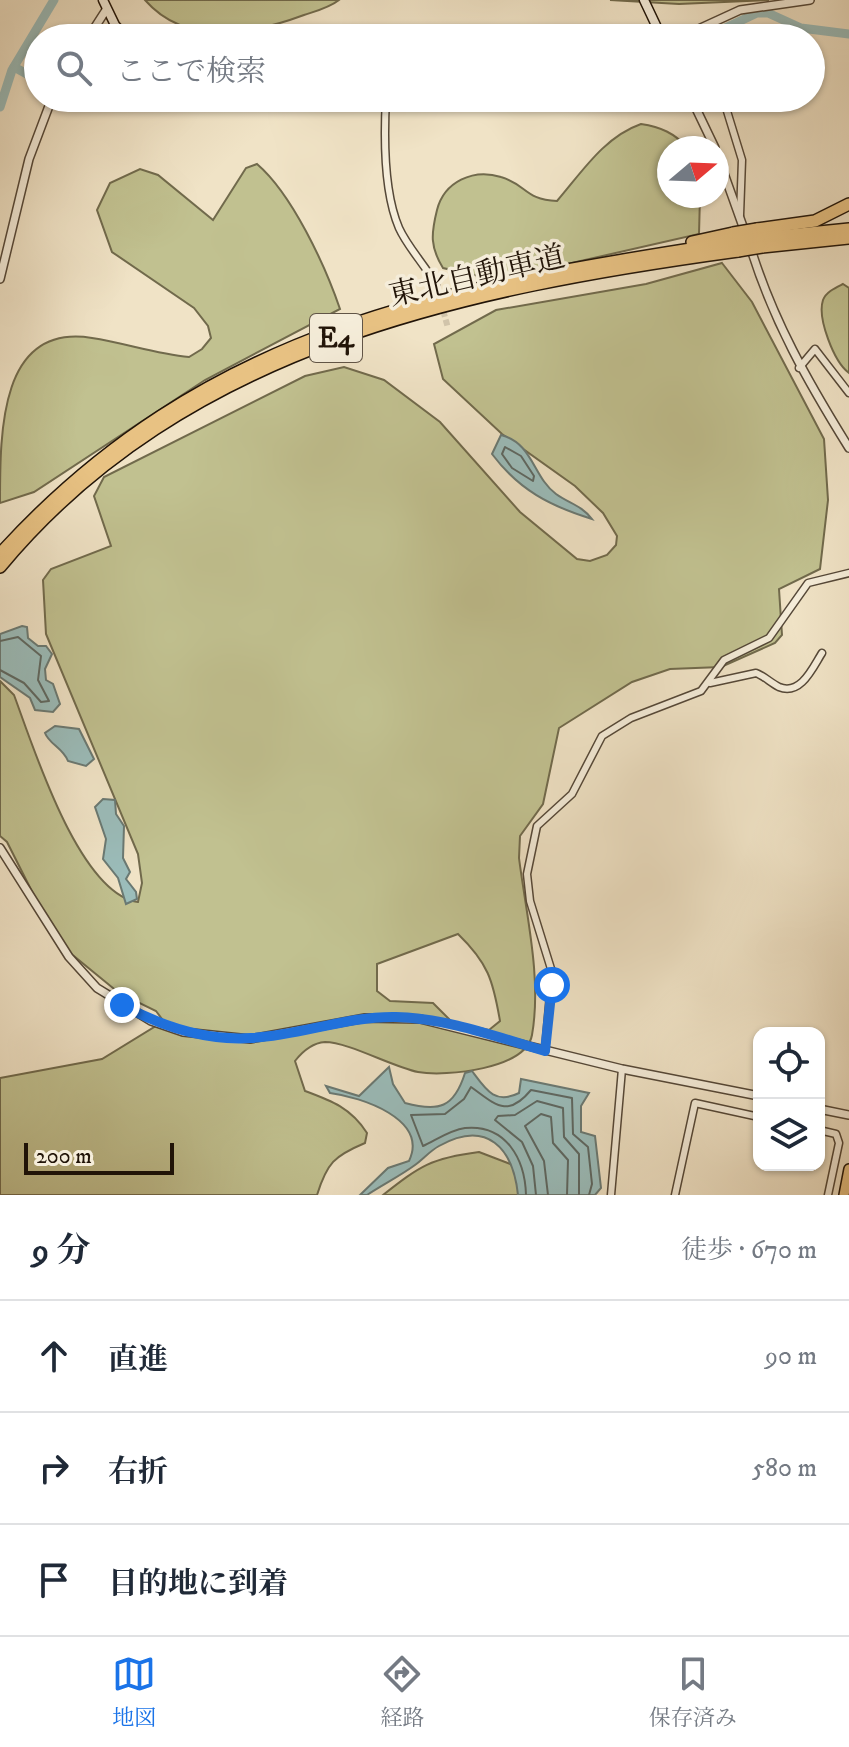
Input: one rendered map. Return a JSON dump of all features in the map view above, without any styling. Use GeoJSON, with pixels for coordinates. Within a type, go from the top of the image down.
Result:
{"type":"FeatureCollection","features":[{"type":"Feature","properties":{"kind":"highway"},"geometry":{"type":"LineString","coordinates":[[759,238],[815,221],[849,204]]}},
{"type":"Feature","properties":{"kind":"highway","name":"東北自動車道"},"geometry":{"type":"LineString","coordinates":[[0,554],[46,505],[122,440],[236,371],[325,333],[401,309],[578,268],[759,238],[849,229]]}},
{"type":"Feature","properties":{"kind":"highway","name":"東北自動車道"},"geometry":{"type":"LineString","coordinates":[[759,238],[801,243],[849,240]]}},
{"type":"Feature","properties":{"kind":"highway","name":"東北自動車道"},"geometry":{"type":"LineString","coordinates":[[0,567],[57,507],[126,447],[208,395],[273,363],[360,330],[478,299],[736,242]]}},
{"type":"Feature","properties":{"kind":"main road"},"geometry":{"type":"LineString","coordinates":[[103,0],[116,24]]}},
{"type":"Feature","properties":{"kind":"main road"},"geometry":{"type":"LineString","coordinates":[[644,0],[655,24]]}},
{"type":"Feature","properties":{"kind":"main road"},"geometry":{"type":"LineString","coordinates":[[844,1195],[849,1169]]}},
{"type":"Feature","properties":{"kind":"street"},"geometry":{"type":"LineString","coordinates":[[715,24],[740,10],[810,0]]}},
{"type":"Feature","properties":{"kind":"street"},"geometry":{"type":"LineString","coordinates":[[97,24],[106,10]]}},
{"type":"Feature","properties":{"kind":"street"},"geometry":{"type":"LineString","coordinates":[[0,279],[29,159],[47,112]]}},
{"type":"Feature","properties":{"kind":"street"},"geometry":{"type":"LineString","coordinates":[[386,112],[385,142],[395,215],[400,231],[436,285]]}},
{"type":"Feature","properties":{"kind":"street"},"geometry":{"type":"LineString","coordinates":[[698,112],[709,136]]}},
{"type":"Feature","properties":{"kind":"street"},"geometry":{"type":"LineString","coordinates":[[727,112],[742,160],[740,215]]}},
{"type":"Feature","properties":{"kind":"street"},"geometry":{"type":"LineString","coordinates":[[729,186],[762,287],[799,368],[849,448]]}},
{"type":"Feature","properties":{"kind":"street"},"geometry":{"type":"LineString","coordinates":[[799,368],[815,349],[849,393]]}},
{"type":"Feature","properties":{"kind":"street"},"geometry":{"type":"LineString","coordinates":[[545,1051],[552,972],[530,901],[527,874],[537,826],[572,794],[602,736],[631,718],[696,694],[710,683],[724,660],[769,638],[808,583],[849,573]]}},
{"type":"Feature","properties":{"kind":"street"},"geometry":{"type":"LineString","coordinates":[[710,683],[756,673],[779,687],[794,687],[802,683],[822,653]]}},
{"type":"Feature","properties":{"kind":"street"},"geometry":{"type":"LineString","coordinates":[[0,848],[69,957],[97,988],[151,1021],[183,1032],[250,1039],[365,1018],[396,1017],[481,1033],[622,1069],[753,1095]]}},
{"type":"Feature","properties":{"kind":"street"},"geometry":{"type":"LineString","coordinates":[[611,1195],[622,1069]]}},
{"type":"Feature","properties":{"kind":"street"},"geometry":{"type":"LineString","coordinates":[[675,1195],[695,1103],[753,1116]]}},
{"type":"Feature","properties":{"kind":"street"},"geometry":{"type":"LineString","coordinates":[[825,1110],[849,1115]]}},
{"type":"Feature","properties":{"kind":"street"},"geometry":{"type":"LineString","coordinates":[[825,1131],[836,1134],[839,1143],[828,1195]]}},
{"type":"Feature","properties":{"kind":"green space"},"geometry":{"type":"Polygon","coordinates":[[[145,0],[339,0],[276,24],[178,24],[145,0]]]}},
{"type":"Feature","properties":{"kind":"green space"},"geometry":{"type":"Polygon","coordinates":[[[610,0],[769,0],[679,4],[610,0]]]}},
{"type":"Feature","properties":{"kind":"green space"},"geometry":{"type":"Polygon","coordinates":[[[641,124],[674,136],[657,136],[657,208],[700,208],[699,234],[497,280],[443,268],[434,247],[434,226],[441,200],[453,185],[470,176],[490,175],[509,180],[538,198],[557,201],[605,146],[641,124]]]}},
{"type":"Feature","properties":{"kind":"green space"},"geometry":{"type":"Polygon","coordinates":[[[257,164],[295,211],[326,272],[340,309],[205,380],[34,492],[0,503],[5,415],[22,364],[39,347],[62,338],[92,338],[189,357],[202,349],[211,338],[208,326],[194,308],[112,252],[97,210],[110,183],[140,169],[158,175],[213,220],[246,168],[257,164]]]}},
{"type":"Feature","properties":{"kind":"green space"},"geometry":{"type":"Polygon","coordinates":[[[722,263],[752,302],[824,439],[828,500],[820,569],[779,589],[782,635],[775,643],[721,667],[670,669],[632,682],[559,728],[543,804],[520,836],[519,858],[535,991],[532,1035],[527,1047],[501,1063],[447,1073],[418,1072],[335,1043],[325,1042],[308,1048],[295,1061],[305,1091],[340,1106],[367,1133],[365,1143],[346,1152],[328,1168],[317,1195],[0,1195],[0,1078],[102,1059],[159,1024],[162,1019],[156,1011],[119,993],[58,943],[7,842],[0,836],[0,681],[14,695],[46,781],[78,846],[96,873],[117,893],[138,902],[142,883],[138,854],[46,634],[43,580],[51,569],[111,546],[94,496],[104,477],[305,376],[344,367],[384,380],[440,422],[520,512],[577,559],[590,561],[607,555],[616,545],[617,536],[603,513],[575,486],[502,434],[443,379],[434,344],[496,310],[646,284],[722,263]],[[458,934],[377,964],[377,991],[390,1001],[433,1003],[452,1022],[489,1030],[500,1021],[495,994],[483,963],[458,934]]]}},
{"type":"Feature","properties":{"kind":"green space"},"geometry":{"type":"Polygon","coordinates":[[[843,284],[849,288],[849,373],[833,350],[822,317],[824,297],[843,284]]]}},
{"type":"Feature","properties":{"kind":"green space"},"geometry":{"type":"Polygon","coordinates":[[[479,1152],[513,1165],[530,1195],[383,1195],[427,1165],[449,1157],[479,1152]]]}},
{"type":"Feature","properties":{"kind":"water"},"geometry":{"type":"Polygon","coordinates":[[[501,435],[520,445],[548,487],[592,519],[549,502],[513,478],[492,454],[501,435]]]}},
{"type":"Feature","properties":{"kind":"water"},"geometry":{"type":"Polygon","coordinates":[[[27,627],[28,638],[38,646],[46,646],[52,654],[45,669],[46,680],[53,684],[60,704],[53,712],[35,710],[30,698],[0,677],[0,634],[27,627]]]}},
{"type":"Feature","properties":{"kind":"water"},"geometry":{"type":"Polygon","coordinates":[[[55,726],[79,729],[94,759],[86,766],[68,761],[45,733],[55,726]]]}},
{"type":"Feature","properties":{"kind":"water"},"geometry":{"type":"Polygon","coordinates":[[[103,799],[115,800],[116,814],[124,826],[123,858],[130,872],[126,879],[136,892],[137,899],[126,904],[118,878],[103,859],[106,839],[95,807],[103,799]]]}},
{"type":"Feature","properties":{"kind":"water"},"geometry":{"type":"Polygon","coordinates":[[[389,1067],[393,1084],[405,1103],[417,1106],[436,1107],[444,1104],[456,1094],[465,1073],[472,1071],[497,1096],[519,1093],[521,1079],[589,1093],[581,1106],[581,1132],[595,1136],[601,1188],[595,1195],[518,1195],[515,1178],[503,1152],[484,1137],[471,1136],[456,1138],[439,1146],[403,1173],[367,1195],[360,1195],[388,1168],[409,1161],[413,1146],[409,1133],[389,1113],[358,1099],[330,1093],[326,1086],[359,1096],[389,1067]]]}},
{"type":"Feature","properties":{"kind":"waterway"},"geometry":{"type":"LineString","coordinates":[[40,24],[54,0]]}},
{"type":"Feature","properties":{"kind":"waterway"},"geometry":{"type":"LineString","coordinates":[[734,24],[757,13],[768,13],[792,24]]}},
{"type":"Feature","properties":{"kind":"waterway"},"geometry":{"type":"LineString","coordinates":[[825,31],[849,34]]}},
{"type":"Feature","properties":{"kind":"waterway"},"geometry":{"type":"LineString","coordinates":[[0,107],[12,70],[24,50]]}},
{"type":"Feature","properties":{"kind":"waterway"},"geometry":{"type":"LineString","coordinates":[[14,67],[24,72]]}},
{"type":"Feature","properties":{"kind":"tunnel"},"geometry":{"type":"LineString","coordinates":[[436,285],[448,328]]}},
{"type":"Feature","properties":{"kind":"route"},"geometry":{"type":"LineString","coordinates":[[122,1005],[151,1021],[183,1032],[250,1039],[365,1018],[396,1017],[420,1019],[545,1051],[552,985]]}}]}
